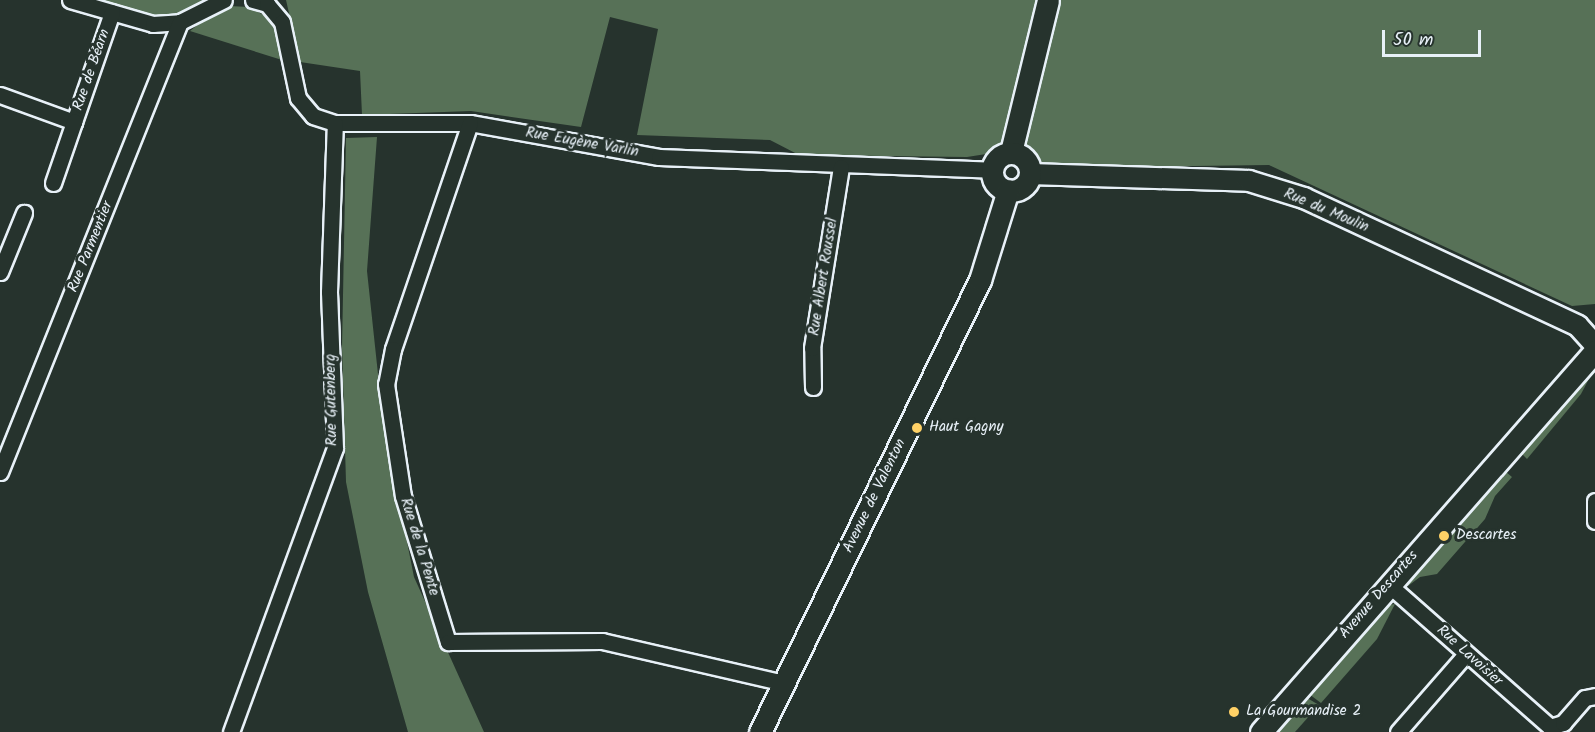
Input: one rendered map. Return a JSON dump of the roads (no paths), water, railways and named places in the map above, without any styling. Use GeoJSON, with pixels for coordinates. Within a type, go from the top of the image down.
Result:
{"type":"FeatureCollection","features":[{"type":"Feature","properties":{"kind":"main road"},"geometry":{"type":"LineString","coordinates":[[1011,152],[1048,0]]}},
{"type":"Feature","properties":{"kind":"main road"},"geometry":{"type":"LineString","coordinates":[[1011,152],[1028,163],[1030,174],[1024,186],[1008,190],[998,185],[992,170],[1001,155],[1011,152]]}},
{"type":"Feature","properties":{"kind":"main road","name":"Avenue de Valenton"},"geometry":{"type":"LineString","coordinates":[[760,732],[980,280],[1008,190]]}},
{"type":"Feature","properties":{"kind":"main road","name":"Avenue Descartes"},"geometry":{"type":"LineString","coordinates":[[1261,732],[1388,584],[1595,351]]}},
{"type":"Feature","properties":{"kind":"street"},"geometry":{"type":"LineString","coordinates":[[70,0],[153,24],[180,22],[224,0]]}},
{"type":"Feature","properties":{"kind":"street","name":"Rue Eugène Varlin"},"geometry":{"type":"LineString","coordinates":[[253,0],[267,4],[282,22],[298,98],[313,116],[335,123],[470,123],[659,157],[841,167],[992,170]]}},
{"type":"Feature","properties":{"kind":"street","name":"Rue de Béarn"},"geometry":{"type":"LineString","coordinates":[[0,95],[74,122],[112,12]]}},
{"type":"Feature","properties":{"kind":"street","name":"Rue Parmentier"},"geometry":{"type":"LineString","coordinates":[[0,472],[180,22]]}},
{"type":"Feature","properties":{"kind":"street"},"geometry":{"type":"LineString","coordinates":[[53,183],[74,122]]}},
{"type":"Feature","properties":{"kind":"street","name":"Rue Gutenberg"},"geometry":{"type":"LineString","coordinates":[[231,732],[335,448],[329,292],[335,123]]}},
{"type":"Feature","properties":{"kind":"street","name":"Rue de la Pente"},"geometry":{"type":"LineString","coordinates":[[470,123],[393,350],[386,384],[403,496],[448,642],[602,641],[784,683]]}},
{"type":"Feature","properties":{"kind":"street","name":"Rue Albert Roussel"},"geometry":{"type":"LineString","coordinates":[[813,387],[812,348],[841,167]]}},
{"type":"Feature","properties":{"kind":"street","name":"Rue du Moulin"},"geometry":{"type":"LineString","coordinates":[[1030,174],[1249,181],[1293,194],[1578,326],[1595,345]]}},
{"type":"Feature","properties":{"kind":"street"},"geometry":{"type":"LineString","coordinates":[[0,272],[6,243],[24,213]]}},
{"type":"Feature","properties":{"kind":"street"},"geometry":{"type":"LineString","coordinates":[[1595,501],[1595,521]]}},
{"type":"Feature","properties":{"kind":"street","name":"Rue Lavoisier"},"geometry":{"type":"LineString","coordinates":[[1388,584],[1549,730],[1563,723],[1584,698],[1595,696]]}},
{"type":"Feature","properties":{"kind":"street"},"geometry":{"type":"LineString","coordinates":[[1398,732],[1466,654]]}},
{"type":"Feature","properties":{"kind":"place","name":"Haut Gagny"},"geometry":{"type":"Point","coordinates":[917,428]}},
{"type":"Feature","properties":{"kind":"place","name":"Descartes"},"geometry":{"type":"Point","coordinates":[1444,536]}},
{"type":"Feature","properties":{"kind":"place","name":"La Gourmandise 2"},"geometry":{"type":"Point","coordinates":[1234,712]}}]}
